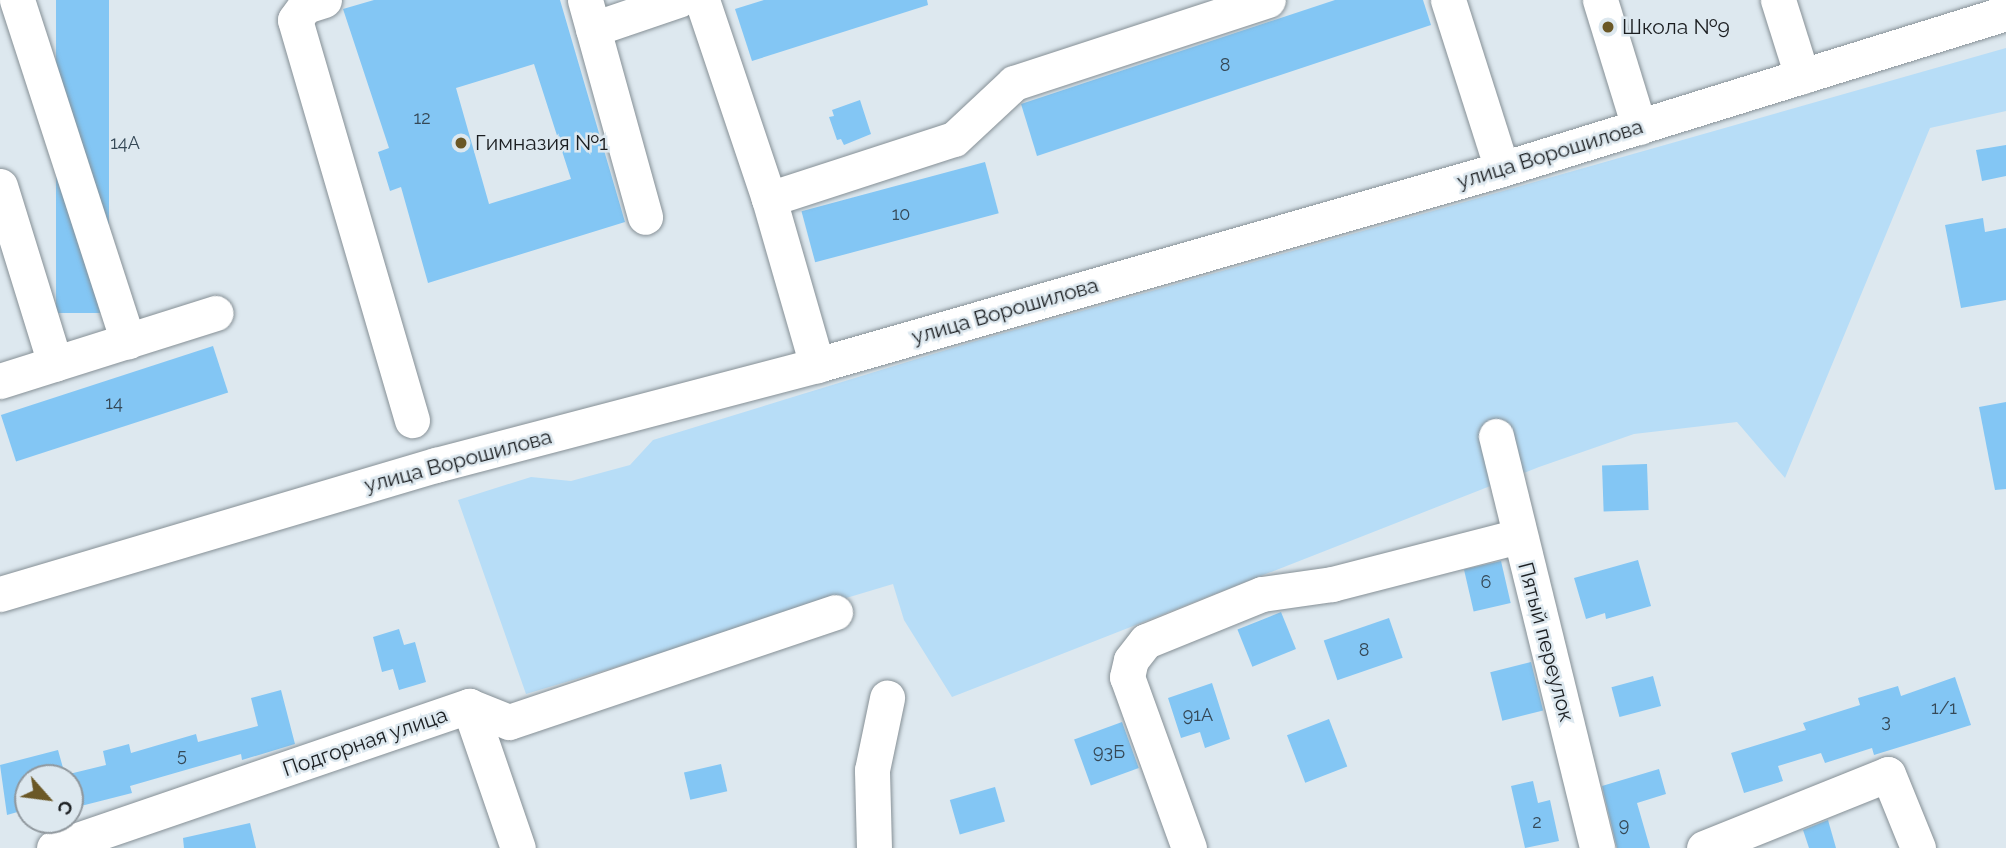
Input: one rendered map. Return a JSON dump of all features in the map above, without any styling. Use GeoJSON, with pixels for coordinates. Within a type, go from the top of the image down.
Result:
{"type":"FeatureCollection","features":[{"type":"Feature","properties":{"kind":"street"},"geometry":{"type":"LineString","coordinates":[[18,0],[128,341]]}},
{"type":"Feature","properties":{"kind":"street"},"geometry":{"type":"LineString","coordinates":[[324,0],[305,6],[295,20],[412,420]]}},
{"type":"Feature","properties":{"kind":"street"},"geometry":{"type":"LineString","coordinates":[[645,217],[589,14],[678,0]]}},
{"type":"Feature","properties":{"kind":"street"},"geometry":{"type":"LineString","coordinates":[[702,0],[769,199],[817,365]]}},
{"type":"Feature","properties":{"kind":"street"},"geometry":{"type":"LineString","coordinates":[[769,199],[954,139],[1014,83],[1268,0]]}},
{"type":"Feature","properties":{"kind":"street"},"geometry":{"type":"LineString","coordinates":[[1448,0],[1502,169]]}},
{"type":"Feature","properties":{"kind":"street"},"geometry":{"type":"LineString","coordinates":[[1600,0],[1639,127]]}},
{"type":"Feature","properties":{"kind":"street"},"geometry":{"type":"LineString","coordinates":[[1778,0],[1802,76]]}},
{"type":"Feature","properties":{"kind":"street","name":"улица Ворошилова"},"geometry":{"type":"LineString","coordinates":[[0,594],[436,465],[817,365],[1502,169],[2006,13]]}},
{"type":"Feature","properties":{"kind":"street"},"geometry":{"type":"LineString","coordinates":[[0,186],[55,363]]}},
{"type":"Feature","properties":{"kind":"street"},"geometry":{"type":"LineString","coordinates":[[0,381],[216,313]]}},
{"type":"Feature","properties":{"kind":"street","name":"Пятый переулок"},"geometry":{"type":"LineString","coordinates":[[1496,436],[1597,848]]}},
{"type":"Feature","properties":{"kind":"street"},"geometry":{"type":"LineString","coordinates":[[1189,848],[1127,677],[1131,660],[1146,641],[1262,594],[1332,584],[1519,536]]}},
{"type":"Feature","properties":{"kind":"street","name":"Подгорная улица"},"geometry":{"type":"LineString","coordinates":[[54,848],[469,706],[509,722],[835,612]]}},
{"type":"Feature","properties":{"kind":"street"},"geometry":{"type":"LineString","coordinates":[[874,848],[872,771],[887,698]]}},
{"type":"Feature","properties":{"kind":"street"},"geometry":{"type":"LineString","coordinates":[[469,706],[519,848]]}},
{"type":"Feature","properties":{"kind":"street"},"geometry":{"type":"LineString","coordinates":[[1704,848],[1888,774],[1918,848]]}},
{"type":"Feature","properties":{"kind":"street"},"geometry":{"type":"LineString","coordinates":[[61,848],[216,793]]}},
{"type":"Feature","properties":{"kind":"shaded area"},"geometry":{"type":"Polygon","coordinates":[[[2006,48],[2006,111],[1930,128],[1785,478],[1737,422],[1634,434],[1539,467],[952,697],[904,620],[893,584],[526,694],[458,500],[531,477],[571,481],[630,465],[653,440],[969,343],[2006,48]]]}},
{"type":"Feature","properties":{"kind":"building"},"geometry":{"type":"Polygon","coordinates":[[[56,0],[109,0],[109,313],[56,313],[56,0]]]}},
{"type":"Feature","properties":{"kind":"building"},"geometry":{"type":"Polygon","coordinates":[[[374,0],[560,0],[625,222],[428,283],[401,187],[390,191],[378,152],[389,148],[343,9],[374,0]],[[534,64],[456,88],[489,204],[571,179],[534,64]]]}},
{"type":"Feature","properties":{"kind":"building"},"geometry":{"type":"Polygon","coordinates":[[[764,0],[927,0],[928,5],[752,61],[735,9],[764,0]]]}},
{"type":"Feature","properties":{"kind":"building"},"geometry":{"type":"Polygon","coordinates":[[[1335,0],[1423,0],[1431,25],[1037,156],[1021,104],[1335,0]]]}},
{"type":"Feature","properties":{"kind":"building"},"geometry":{"type":"Polygon","coordinates":[[[860,100],[871,134],[844,145],[841,139],[837,140],[829,117],[834,116],[832,110],[860,100]]]}},
{"type":"Feature","properties":{"kind":"building"},"geometry":{"type":"Polygon","coordinates":[[[2006,145],[2006,176],[1982,181],[1976,150],[2006,145]]]}},
{"type":"Feature","properties":{"kind":"building"},"geometry":{"type":"Polygon","coordinates":[[[985,162],[999,213],[815,262],[801,211],[985,162]]]}},
{"type":"Feature","properties":{"kind":"building"},"geometry":{"type":"Polygon","coordinates":[[[1983,218],[1985,232],[2006,228],[2006,300],[1961,308],[1945,225],[1983,218]]]}},
{"type":"Feature","properties":{"kind":"building"},"geometry":{"type":"Polygon","coordinates":[[[213,346],[228,393],[16,462],[1,415],[213,346]]]}},
{"type":"Feature","properties":{"kind":"building"},"geometry":{"type":"Polygon","coordinates":[[[2006,402],[2006,489],[1995,490],[1979,407],[2006,402]]]}},
{"type":"Feature","properties":{"kind":"building"},"geometry":{"type":"Polygon","coordinates":[[[1647,464],[1649,510],[1604,512],[1602,466],[1647,464]]]}},
{"type":"Feature","properties":{"kind":"building"},"geometry":{"type":"Polygon","coordinates":[[[1638,560],[1651,606],[1606,619],[1605,613],[1586,619],[1574,578],[1638,560]]]}},
{"type":"Feature","properties":{"kind":"building"},"geometry":{"type":"Polygon","coordinates":[[[1501,561],[1511,603],[1474,611],[1464,570],[1501,561]]]}},
{"type":"Feature","properties":{"kind":"building"},"geometry":{"type":"Polygon","coordinates":[[[1281,612],[1296,649],[1252,667],[1237,630],[1281,612]]]}},
{"type":"Feature","properties":{"kind":"building"},"geometry":{"type":"Polygon","coordinates":[[[1389,618],[1403,658],[1337,680],[1324,640],[1389,618]]]}},
{"type":"Feature","properties":{"kind":"building"},"geometry":{"type":"Polygon","coordinates":[[[399,629],[404,645],[415,642],[426,682],[399,690],[393,669],[382,672],[373,637],[399,629]]]}},
{"type":"Feature","properties":{"kind":"building"},"geometry":{"type":"Polygon","coordinates":[[[1531,662],[1543,711],[1502,721],[1490,672],[1531,662]]]}},
{"type":"Feature","properties":{"kind":"building"},"geometry":{"type":"Polygon","coordinates":[[[1653,676],[1661,706],[1619,717],[1611,687],[1653,676]]]}},
{"type":"Feature","properties":{"kind":"building"},"geometry":{"type":"Polygon","coordinates":[[[1955,677],[1971,725],[1874,755],[1872,748],[1825,763],[1821,753],[1778,766],[1783,781],[1744,793],[1731,753],[1806,730],[1803,723],[1860,705],[1858,698],[1898,686],[1901,696],[1955,677]]]}},
{"type":"Feature","properties":{"kind":"building"},"geometry":{"type":"Polygon","coordinates":[[[1212,683],[1230,739],[1205,748],[1200,732],[1181,738],[1168,698],[1212,683]]]}},
{"type":"Feature","properties":{"kind":"building"},"geometry":{"type":"Polygon","coordinates":[[[281,690],[295,744],[242,760],[241,754],[130,786],[132,793],[84,805],[84,770],[106,765],[103,751],[129,744],[131,753],[196,734],[198,742],[258,726],[251,698],[281,690]]]}},
{"type":"Feature","properties":{"kind":"building"},"geometry":{"type":"Polygon","coordinates":[[[1329,719],[1347,767],[1305,783],[1287,735],[1329,719]]]}},
{"type":"Feature","properties":{"kind":"building"},"geometry":{"type":"Polygon","coordinates":[[[1122,722],[1139,768],[1091,785],[1074,739],[1122,722]]]}},
{"type":"Feature","properties":{"kind":"building"},"geometry":{"type":"Polygon","coordinates":[[[58,750],[62,764],[14,764],[14,813],[7,815],[0,765],[58,750]]]}},
{"type":"Feature","properties":{"kind":"building"},"geometry":{"type":"Polygon","coordinates":[[[721,764],[727,791],[690,800],[684,773],[721,764]]]}},
{"type":"Feature","properties":{"kind":"building"},"geometry":{"type":"Polygon","coordinates":[[[1659,769],[1666,794],[1637,803],[1650,848],[1617,848],[1602,786],[1659,769]]]}},
{"type":"Feature","properties":{"kind":"building"},"geometry":{"type":"Polygon","coordinates":[[[1533,781],[1538,803],[1550,800],[1559,841],[1525,848],[1511,786],[1533,781]]]}},
{"type":"Feature","properties":{"kind":"building"},"geometry":{"type":"Polygon","coordinates":[[[995,787],[1005,822],[960,835],[950,800],[995,787]]]}},
{"type":"Feature","properties":{"kind":"building"},"geometry":{"type":"Polygon","coordinates":[[[1828,820],[1836,848],[1809,848],[1803,830],[1828,820]]]}},
{"type":"Feature","properties":{"kind":"building"},"geometry":{"type":"Polygon","coordinates":[[[250,823],[256,848],[184,848],[183,838],[250,823]]]}},
{"type":"Feature","properties":{"kind":"place","name":"Школа №9"},"geometry":{"type":"Point","coordinates":[1608,27]}},
{"type":"Feature","properties":{"kind":"place","name":"Гимназия №1"},"geometry":{"type":"Point","coordinates":[461,143]}}]}
